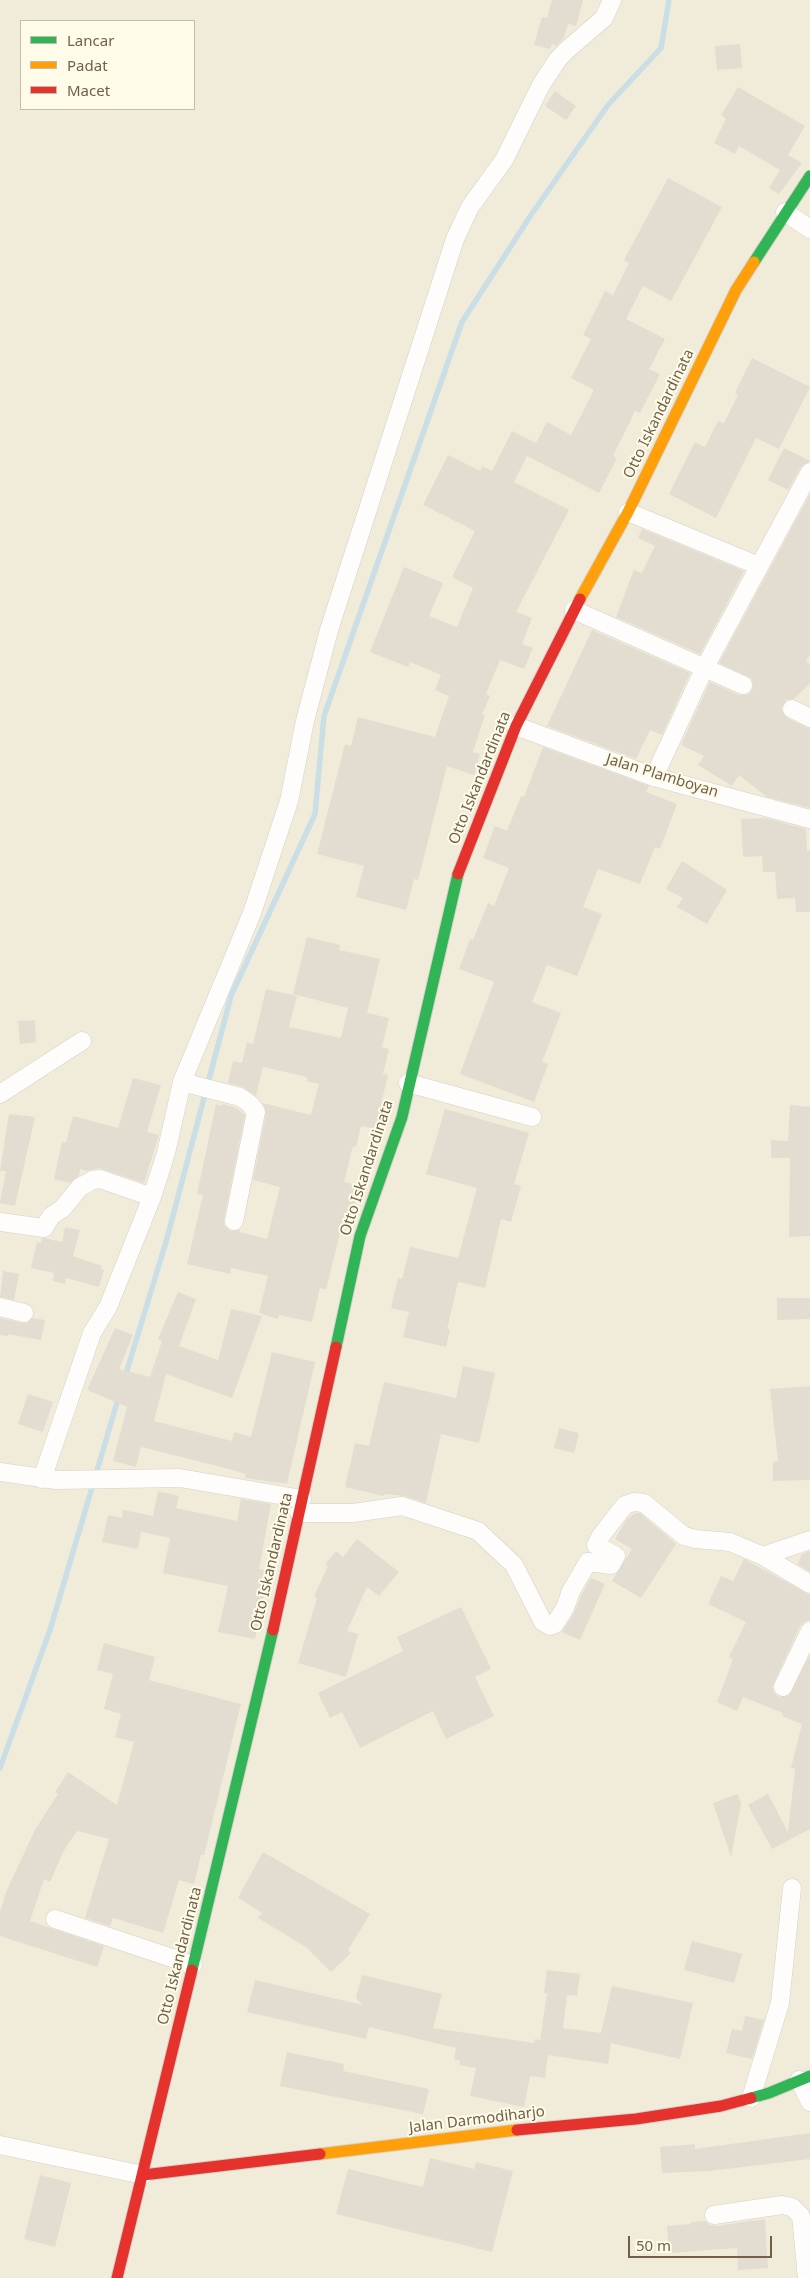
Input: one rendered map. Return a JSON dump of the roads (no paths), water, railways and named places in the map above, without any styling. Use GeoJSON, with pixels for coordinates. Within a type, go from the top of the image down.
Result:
{"type":"FeatureCollection","features":[{"type":"Feature","properties":{"kind":"main road","name":"Otto Iskandardinata"},"geometry":{"type":"LineString","coordinates":[[117,2278],[258,1698],[360,1236],[402,1117],[408,1083],[458,876],[516,726],[574,610],[628,512],[736,290],[810,176]]}},
{"type":"Feature","properties":{"kind":"main road","name":"Jalan Darmodiharjo"},"geometry":{"type":"LineString","coordinates":[[143,2175],[556,2125],[636,2119],[721,2106],[769,2093],[804,2078]]}},
{"type":"Feature","properties":{"kind":"street"},"geometry":{"type":"LineString","coordinates":[[49,1480],[92,1333],[108,1306],[152,1197],[166,1153],[182,1082],[252,912],[289,801],[305,721],[329,630],[455,239],[470,207],[504,160],[540,85],[568,49],[604,18],[612,0]]}},
{"type":"Feature","properties":{"kind":"street"},"geometry":{"type":"LineString","coordinates":[[785,212],[810,229]]}},
{"type":"Feature","properties":{"kind":"street"},"geometry":{"type":"LineString","coordinates":[[654,777],[705,667],[810,472]]}},
{"type":"Feature","properties":{"kind":"street"},"geometry":{"type":"LineString","coordinates":[[628,512],[759,566]]}},
{"type":"Feature","properties":{"kind":"street"},"geometry":{"type":"LineString","coordinates":[[574,610],[743,685]]}},
{"type":"Feature","properties":{"kind":"street"},"geometry":{"type":"LineString","coordinates":[[792,709],[810,718]]}},
{"type":"Feature","properties":{"kind":"street","name":"Jalan Plamboyan"},"geometry":{"type":"LineString","coordinates":[[516,726],[654,777],[810,819]]}},
{"type":"Feature","properties":{"kind":"street"},"geometry":{"type":"LineString","coordinates":[[0,1094],[82,1041]]}},
{"type":"Feature","properties":{"kind":"street"},"geometry":{"type":"LineString","coordinates":[[182,1082],[240,1097],[250,1104],[256,1112],[234,1221]]}},
{"type":"Feature","properties":{"kind":"street"},"geometry":{"type":"LineString","coordinates":[[408,1083],[532,1117]]}},
{"type":"Feature","properties":{"kind":"street"},"geometry":{"type":"LineString","coordinates":[[0,1222],[44,1228],[51,1216],[62,1209],[80,1187],[93,1180],[100,1179],[152,1197]]}},
{"type":"Feature","properties":{"kind":"street"},"geometry":{"type":"LineString","coordinates":[[0,1307],[24,1313]]}},
{"type":"Feature","properties":{"kind":"street"},"geometry":{"type":"LineString","coordinates":[[0,1472],[49,1480],[187,1478],[300,1506],[353,1513],[402,1506],[478,1531],[514,1565],[543,1622],[550,1626],[555,1624],[565,1608],[571,1591],[588,1562],[611,1566],[616,1556],[596,1545],[600,1537],[625,1506],[634,1502],[644,1502],[684,1536],[730,1542],[763,1556],[810,1584]]}},
{"type":"Feature","properties":{"kind":"street"},"geometry":{"type":"LineString","coordinates":[[763,1556],[810,1540]]}},
{"type":"Feature","properties":{"kind":"street"},"geometry":{"type":"LineString","coordinates":[[783,1687],[810,1631]]}},
{"type":"Feature","properties":{"kind":"street"},"geometry":{"type":"LineString","coordinates":[[752,2098],[780,2003],[792,1888]]}},
{"type":"Feature","properties":{"kind":"street"},"geometry":{"type":"LineString","coordinates":[[55,1919],[193,1965]]}},
{"type":"Feature","properties":{"kind":"street"},"geometry":{"type":"LineString","coordinates":[[804,2078],[810,2102]]}},
{"type":"Feature","properties":{"kind":"street"},"geometry":{"type":"LineString","coordinates":[[0,2145],[143,2175]]}},
{"type":"Feature","properties":{"kind":"street"},"geometry":{"type":"LineString","coordinates":[[714,2215],[782,2205],[792,2207],[801,2216],[807,2278]]}},
{"type":"Feature","properties":{"kind":"waterway"},"geometry":{"type":"LineString","coordinates":[[125,1377],[166,1242],[231,996],[315,814],[324,716],[462,322],[531,215],[608,105],[661,48],[669,0]]}},
{"type":"Feature","properties":{"kind":"waterway"},"geometry":{"type":"LineString","coordinates":[[0,1768],[50,1630],[119,1396]]}}]}
